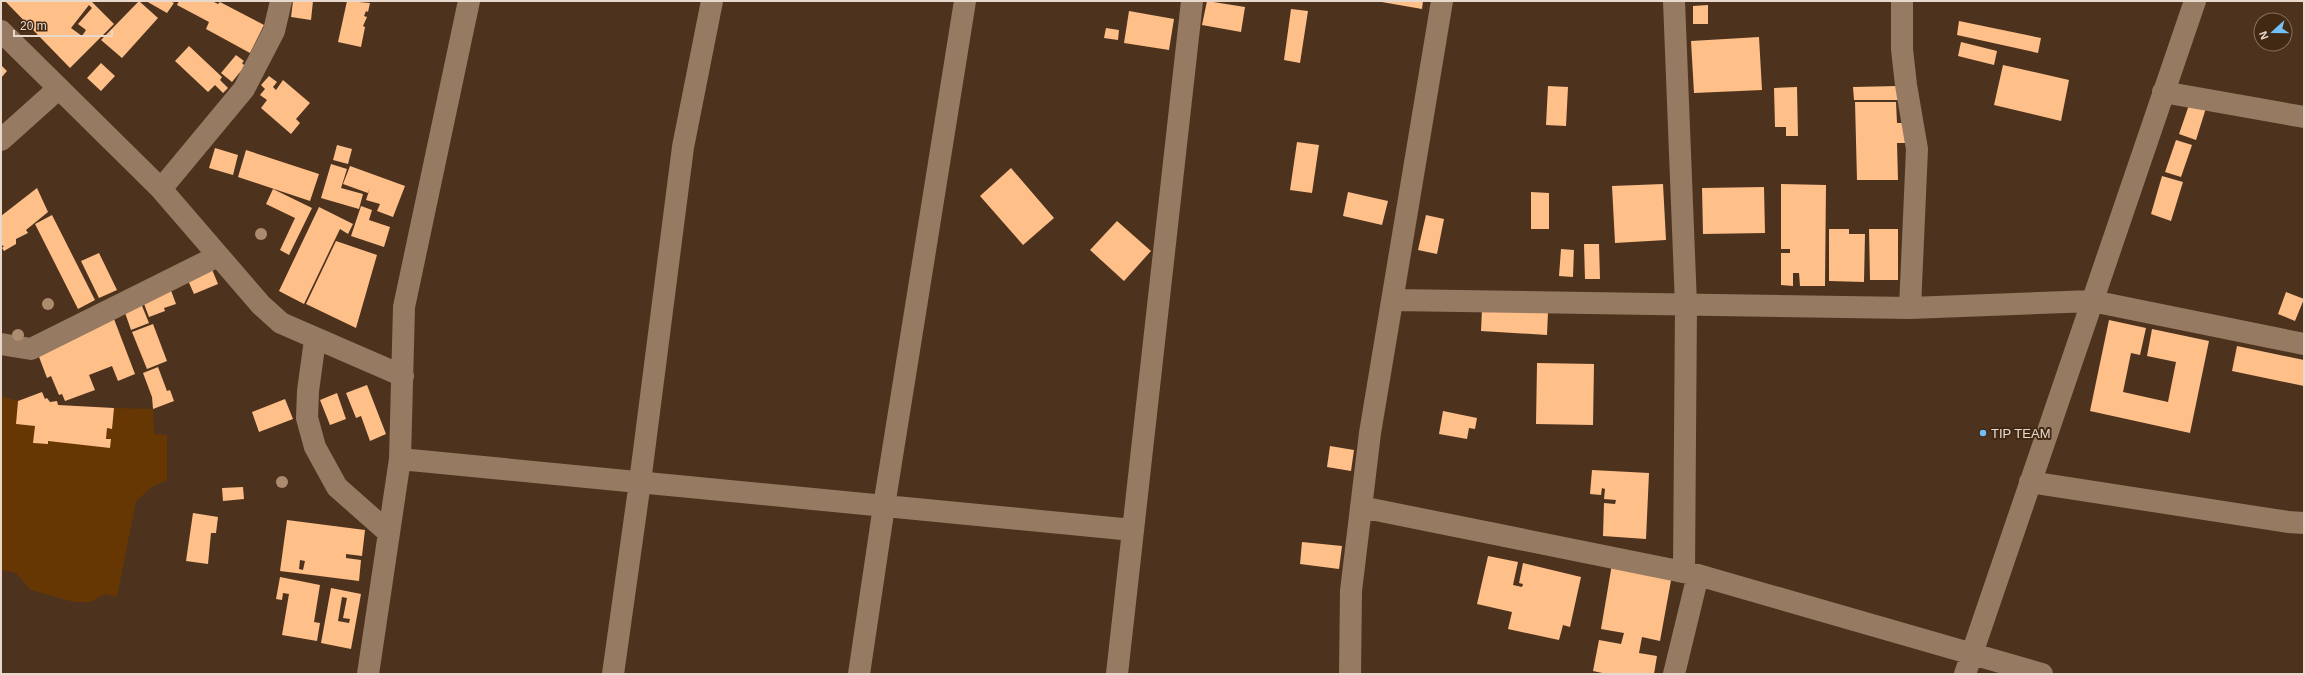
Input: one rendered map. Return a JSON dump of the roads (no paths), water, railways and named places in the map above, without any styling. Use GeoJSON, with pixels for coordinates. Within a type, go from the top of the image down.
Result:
{"type":"FeatureCollection","features":[{"type":"Feature","properties":{"kind":"street"},"geometry":{"type":"LineString","coordinates":[[161,189],[244,89],[274,31],[281,1]]}},
{"type":"Feature","properties":{"kind":"street"},"geometry":{"type":"LineString","coordinates":[[368,674],[400,460],[404,307],[469,1]]}},
{"type":"Feature","properties":{"kind":"street"},"geometry":{"type":"LineString","coordinates":[[613,674],[640,482],[683,147],[712,1]]}},
{"type":"Feature","properties":{"kind":"street"},"geometry":{"type":"LineString","coordinates":[[859,674],[884,506],[965,1]]}},
{"type":"Feature","properties":{"kind":"street"},"geometry":{"type":"LineString","coordinates":[[1117,674],[1192,1]]}},
{"type":"Feature","properties":{"kind":"street"},"geometry":{"type":"LineString","coordinates":[[1350,674],[1351,591],[1370,433],[1394,300],[1442,1]]}},
{"type":"Feature","properties":{"kind":"street"},"geometry":{"type":"LineString","coordinates":[[1674,1],[1686,305],[1691,573],[1674,674]]}},
{"type":"Feature","properties":{"kind":"street"},"geometry":{"type":"LineString","coordinates":[[1902,1],[1902,48],[1906,86],[1917,149],[1910,308]]}},
{"type":"Feature","properties":{"kind":"street"},"geometry":{"type":"LineString","coordinates":[[1965,674],[1971,652],[2195,1]]}},
{"type":"Feature","properties":{"kind":"street"},"geometry":{"type":"LineString","coordinates":[[1,31],[161,189],[260,305],[281,323],[315,340],[403,376]]}},
{"type":"Feature","properties":{"kind":"street"},"geometry":{"type":"LineString","coordinates":[[1,140],[59,88]]}},
{"type":"Feature","properties":{"kind":"street"},"geometry":{"type":"LineString","coordinates":[[2163,92],[2304,117]]}},
{"type":"Feature","properties":{"kind":"street"},"geometry":{"type":"LineString","coordinates":[[1,344],[31,348],[218,256]]}},
{"type":"Feature","properties":{"kind":"street"},"geometry":{"type":"LineString","coordinates":[[1394,300],[1910,308],[2092,301],[2304,344]]}},
{"type":"Feature","properties":{"kind":"street"},"geometry":{"type":"LineString","coordinates":[[315,340],[308,392],[307,418],[315,447],[337,487],[389,533]]}},
{"type":"Feature","properties":{"kind":"street"},"geometry":{"type":"LineString","coordinates":[[400,460],[1133,530]]}},
{"type":"Feature","properties":{"kind":"street"},"geometry":{"type":"LineString","coordinates":[[2030,482],[2288,522],[2304,523]]}},
{"type":"Feature","properties":{"kind":"street"},"geometry":{"type":"LineString","coordinates":[[1361,507],[1691,573],[1971,652],[2042,674]]}},
{"type":"Feature","properties":{"kind":"place","name":"TIP TEAM"},"geometry":{"type":"Point","coordinates":[1983,433]}}]}
